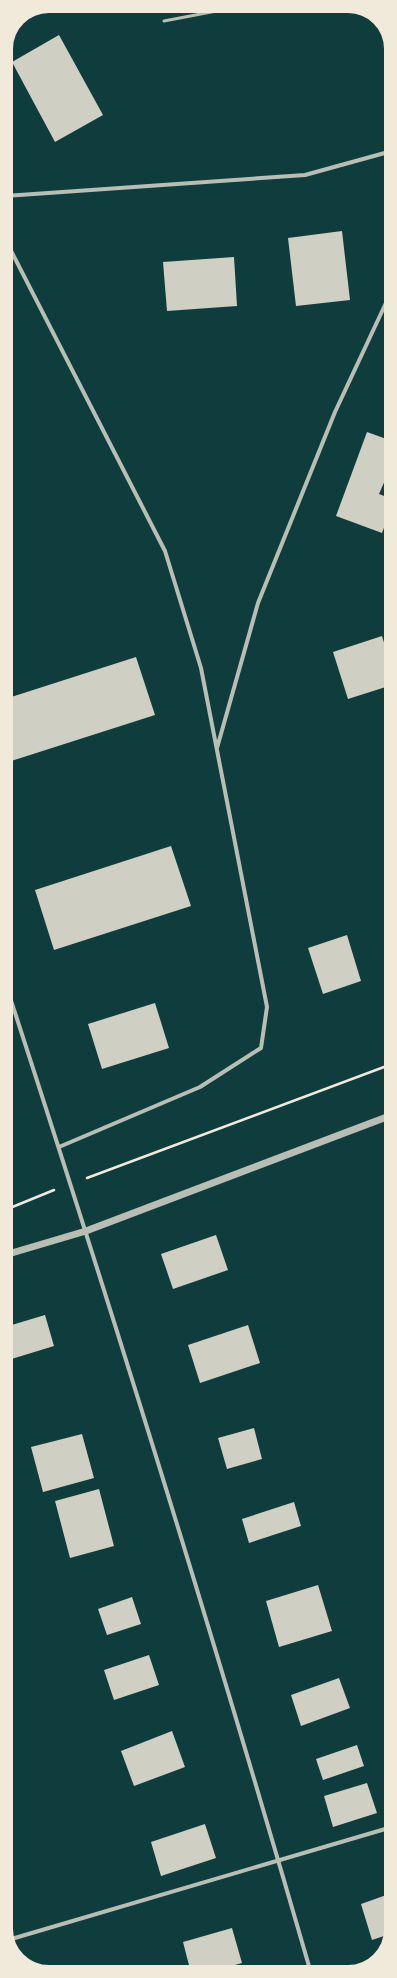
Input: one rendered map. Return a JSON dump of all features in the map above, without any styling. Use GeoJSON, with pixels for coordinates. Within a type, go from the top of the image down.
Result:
{"type":"FeatureCollection","features":[{"type":"Feature","properties":{"kind":"street"},"geometry":{"type":"LineString","coordinates":[[12,196],[305,175],[385,154]]}},
{"type":"Feature","properties":{"kind":"street"},"geometry":{"type":"LineString","coordinates":[[12,253],[165,551],[201,668],[267,1007],[261,1048],[200,1087],[59,1147]]}},
{"type":"Feature","properties":{"kind":"street"},"geometry":{"type":"LineString","coordinates":[[217,750],[258,603],[335,412],[385,305]]}},
{"type":"Feature","properties":{"kind":"street"},"geometry":{"type":"LineString","coordinates":[[12,1003],[86,1230],[309,1966]]}},
{"type":"Feature","properties":{"kind":"street"},"geometry":{"type":"LineString","coordinates":[[12,1253],[86,1230],[385,1118]]}},
{"type":"Feature","properties":{"kind":"street"},"geometry":{"type":"LineString","coordinates":[[13,1938],[278,1862],[385,1829]]}},
{"type":"Feature","properties":{"kind":"lane"},"geometry":{"type":"LineString","coordinates":[[164,21],[211,12]]}},
{"type":"Feature","properties":{"kind":"path"},"geometry":{"type":"LineString","coordinates":[[12,1207],[385,1067]]}},
{"type":"Feature","properties":{"kind":"building"},"geometry":{"type":"Polygon","coordinates":[[[59,35],[103,115],[55,142],[12,62],[59,35]]]}},
{"type":"Feature","properties":{"kind":"building"},"geometry":{"type":"Polygon","coordinates":[[[342,231],[350,300],[296,306],[288,238],[342,231]]]}},
{"type":"Feature","properties":{"kind":"building"},"geometry":{"type":"Polygon","coordinates":[[[234,257],[237,306],[167,311],[163,262],[234,257]]]}},
{"type":"Feature","properties":{"kind":"building"},"geometry":{"type":"Polygon","coordinates":[[[367,432],[385,438],[385,480],[379,494],[385,496],[385,525],[382,533],[336,516],[367,432]]]}},
{"type":"Feature","properties":{"kind":"building"},"geometry":{"type":"Polygon","coordinates":[[[382,636],[385,646],[385,687],[348,699],[333,652],[382,636]]]}},
{"type":"Feature","properties":{"kind":"building"},"geometry":{"type":"Polygon","coordinates":[[[136,657],[155,715],[12,761],[12,697],[136,657]]]}},
{"type":"Feature","properties":{"kind":"building"},"geometry":{"type":"Polygon","coordinates":[[[171,846],[191,906],[54,950],[35,890],[171,846]]]}},
{"type":"Feature","properties":{"kind":"building"},"geometry":{"type":"Polygon","coordinates":[[[347,935],[361,981],[323,994],[308,948],[347,935]]]}},
{"type":"Feature","properties":{"kind":"building"},"geometry":{"type":"Polygon","coordinates":[[[155,1003],[169,1048],[102,1069],[88,1024],[155,1003]]]}},
{"type":"Feature","properties":{"kind":"building"},"geometry":{"type":"Polygon","coordinates":[[[216,1235],[228,1270],[173,1289],[161,1254],[216,1235]]]}},
{"type":"Feature","properties":{"kind":"building"},"geometry":{"type":"Polygon","coordinates":[[[45,1315],[54,1346],[12,1359],[12,1325],[45,1315]]]}},
{"type":"Feature","properties":{"kind":"building"},"geometry":{"type":"Polygon","coordinates":[[[248,1325],[260,1363],[200,1383],[188,1345],[248,1325]]]}},
{"type":"Feature","properties":{"kind":"building"},"geometry":{"type":"Polygon","coordinates":[[[254,1428],[262,1459],[227,1469],[218,1438],[254,1428]]]}},
{"type":"Feature","properties":{"kind":"building"},"geometry":{"type":"Polygon","coordinates":[[[82,1434],[94,1478],[43,1492],[31,1447],[82,1434]]]}},
{"type":"Feature","properties":{"kind":"building"},"geometry":{"type":"Polygon","coordinates":[[[99,1489],[114,1546],[70,1558],[55,1501],[99,1489]]]}},
{"type":"Feature","properties":{"kind":"building"},"geometry":{"type":"Polygon","coordinates":[[[294,1502],[301,1526],[249,1543],[242,1519],[294,1502]]]}},
{"type":"Feature","properties":{"kind":"building"},"geometry":{"type":"Polygon","coordinates":[[[318,1585],[332,1631],[279,1647],[266,1601],[318,1585]]]}},
{"type":"Feature","properties":{"kind":"building"},"geometry":{"type":"Polygon","coordinates":[[[132,1597],[141,1624],[107,1635],[98,1609],[132,1597]]]}},
{"type":"Feature","properties":{"kind":"building"},"geometry":{"type":"Polygon","coordinates":[[[149,1655],[159,1685],[114,1700],[104,1670],[149,1655]]]}},
{"type":"Feature","properties":{"kind":"building"},"geometry":{"type":"Polygon","coordinates":[[[339,1678],[350,1708],[301,1726],[291,1695],[339,1678]]]}},
{"type":"Feature","properties":{"kind":"building"},"geometry":{"type":"Polygon","coordinates":[[[172,1731],[185,1767],[134,1786],[121,1751],[172,1731]]]}},
{"type":"Feature","properties":{"kind":"building"},"geometry":{"type":"Polygon","coordinates":[[[357,1745],[364,1766],[323,1780],[316,1759],[357,1745]]]}},
{"type":"Feature","properties":{"kind":"building"},"geometry":{"type":"Polygon","coordinates":[[[367,1783],[377,1813],[333,1827],[324,1796],[367,1783]]]}},
{"type":"Feature","properties":{"kind":"building"},"geometry":{"type":"Polygon","coordinates":[[[205,1824],[216,1858],[161,1876],[151,1842],[205,1824]]]}},
{"type":"Feature","properties":{"kind":"building"},"geometry":{"type":"Polygon","coordinates":[[[385,1895],[384,1936],[372,1940],[361,1904],[385,1895]]]}},
{"type":"Feature","properties":{"kind":"building"},"geometry":{"type":"Polygon","coordinates":[[[232,1928],[242,1963],[232,1966],[189,1966],[183,1942],[232,1928]]]}}]}
